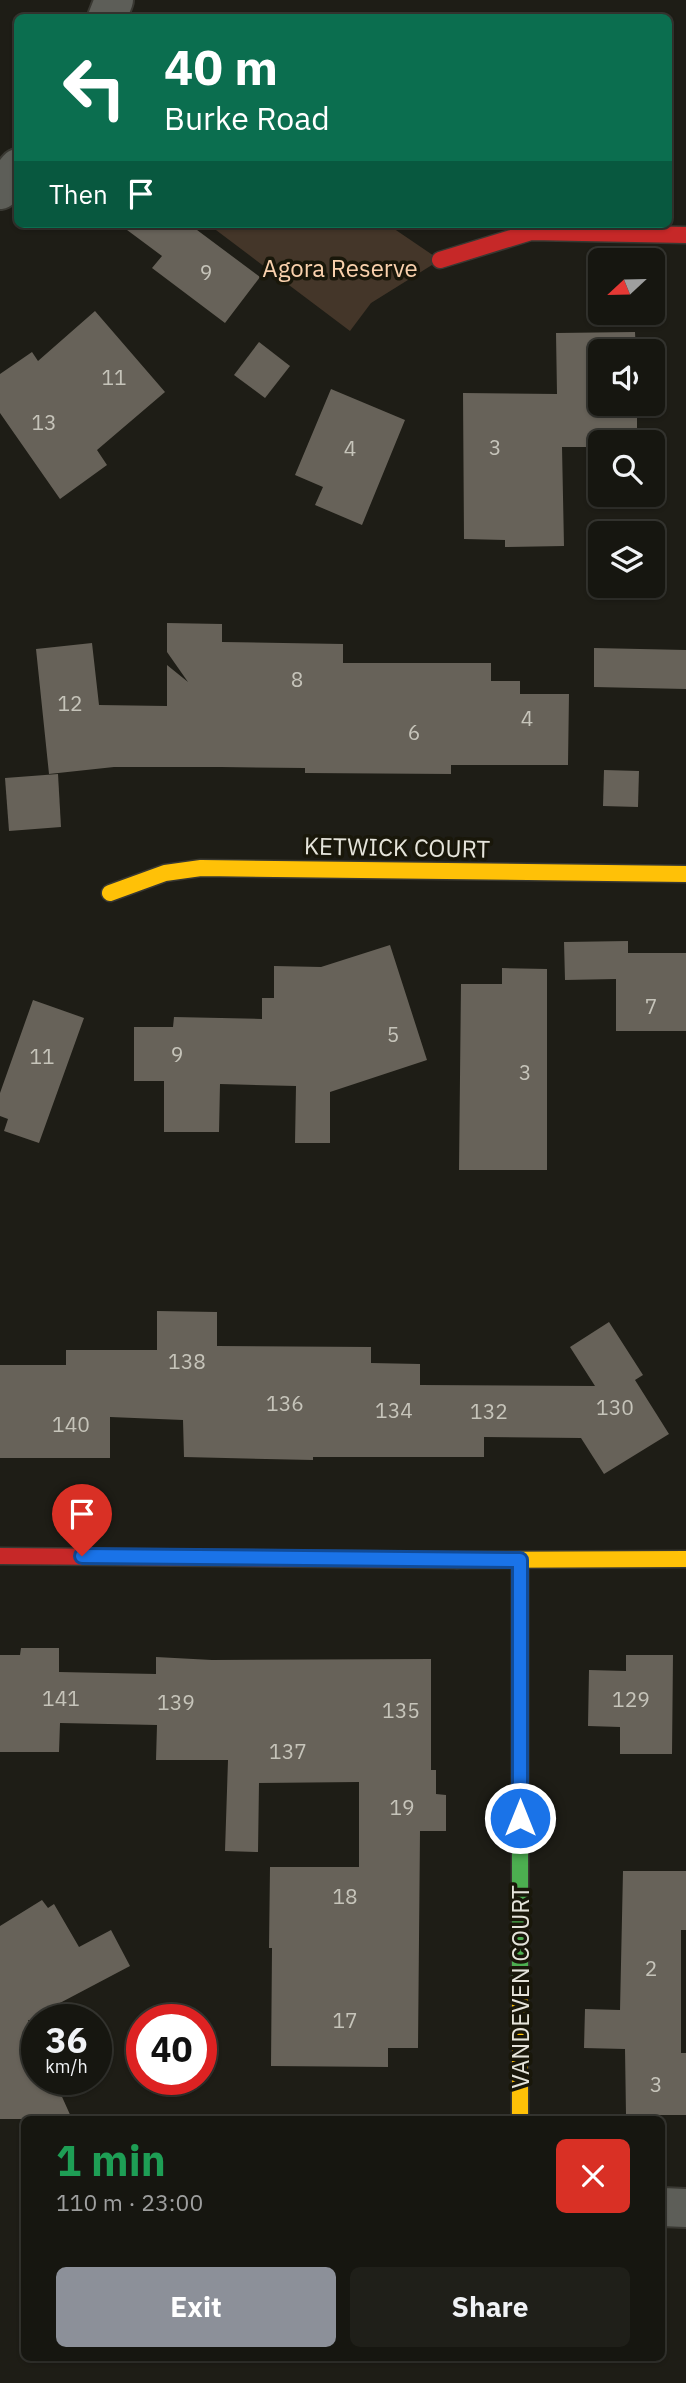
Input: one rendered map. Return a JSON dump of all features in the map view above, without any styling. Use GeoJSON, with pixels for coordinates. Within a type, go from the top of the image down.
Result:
{"type":"FeatureCollection","features":[{"type":"Feature","properties":{"kind":"street"},"geometry":{"type":"LineString","coordinates":[[0,190],[14,173]]}},
{"type":"Feature","properties":{"kind":"street"},"geometry":{"type":"LineString","coordinates":[[440,260],[531,232],[686,235]]}},
{"type":"Feature","properties":{"kind":"street","name":"KETWICK COURT"},"geometry":{"type":"LineString","coordinates":[[110,892],[165,873],[201,868],[686,874]]}},
{"type":"Feature","properties":{"kind":"street"},"geometry":{"type":"LineString","coordinates":[[0,1556],[686,1559]]}},
{"type":"Feature","properties":{"kind":"street","name":"VANDEVEN COURT"},"geometry":{"type":"LineString","coordinates":[[520,1560],[520,2116]]}},
{"type":"Feature","properties":{"kind":"street"},"geometry":{"type":"LineString","coordinates":[[665,2207],[686,2208]]}},
{"type":"Feature","properties":{"kind":"green space","name":"Agora Reserve"},"geometry":{"type":"Polygon","coordinates":[[[213,228],[393,228],[440,260],[371,303],[350,331],[213,228]]]}},
{"type":"Feature","properties":{"kind":"building"},"geometry":{"type":"Polygon","coordinates":[[[124,228],[194,228],[260,277],[225,323],[152,268],[162,256],[124,228]]]}},
{"type":"Feature","properties":{"kind":"building"},"geometry":{"type":"Polygon","coordinates":[[[95,311],[165,392],[97,450],[107,465],[60,499],[0,413],[0,374],[32,352],[38,361],[95,311]]]}},
{"type":"Feature","properties":{"kind":"building"},"geometry":{"type":"Polygon","coordinates":[[[635,332],[635,339],[588,339],[588,416],[637,416],[637,430],[588,430],[588,447],[562,447],[564,546],[505,547],[505,540],[464,539],[463,393],[557,394],[556,333],[635,332]]]}},
{"type":"Feature","properties":{"kind":"building"},"geometry":{"type":"Polygon","coordinates":[[[259,342],[290,366],[265,398],[234,375],[259,342]]]}},
{"type":"Feature","properties":{"kind":"building"},"geometry":{"type":"Polygon","coordinates":[[[331,389],[405,420],[362,525],[315,505],[323,487],[295,475],[331,389]]]}},
{"type":"Feature","properties":{"kind":"building"},"geometry":{"type":"Polygon","coordinates":[[[167,623],[222,624],[222,642],[343,644],[343,663],[491,663],[491,681],[520,681],[520,694],[569,694],[568,765],[451,765],[451,774],[305,773],[305,768],[114,767],[49,774],[36,649],[92,643],[99,705],[167,706],[167,665],[188,682],[167,652],[167,623]]]}},
{"type":"Feature","properties":{"kind":"building"},"geometry":{"type":"Polygon","coordinates":[[[594,648],[686,650],[686,689],[594,687],[594,648]]]}},
{"type":"Feature","properties":{"kind":"building"},"geometry":{"type":"Polygon","coordinates":[[[604,770],[639,771],[638,807],[603,806],[604,770]]]}},
{"type":"Feature","properties":{"kind":"building"},"geometry":{"type":"Polygon","coordinates":[[[58,774],[61,827],[9,831],[5,778],[58,774]]]}},
{"type":"Feature","properties":{"kind":"building"},"geometry":{"type":"Polygon","coordinates":[[[628,941],[628,953],[686,953],[686,1031],[616,1031],[616,979],[565,980],[564,942],[628,941]]]}},
{"type":"Feature","properties":{"kind":"building"},"geometry":{"type":"Polygon","coordinates":[[[390,945],[427,1060],[330,1092],[330,1143],[295,1143],[296,1086],[220,1084],[219,1132],[164,1132],[164,1081],[134,1081],[134,1027],[173,1027],[174,1017],[262,1019],[262,998],[274,998],[274,966],[321,967],[390,945]]]}},
{"type":"Feature","properties":{"kind":"building"},"geometry":{"type":"Polygon","coordinates":[[[502,968],[547,969],[547,1170],[459,1170],[461,984],[502,984],[502,968]]]}},
{"type":"Feature","properties":{"kind":"building"},"geometry":{"type":"Polygon","coordinates":[[[33,1000],[84,1018],[39,1143],[4,1131],[8,1119],[0,1116],[0,1093],[33,1000]]]}},
{"type":"Feature","properties":{"kind":"building"},"geometry":{"type":"Polygon","coordinates":[[[157,1311],[217,1312],[217,1346],[371,1347],[371,1363],[420,1364],[420,1385],[595,1386],[570,1347],[609,1322],[643,1375],[635,1380],[669,1434],[604,1474],[581,1438],[484,1437],[484,1457],[313,1457],[313,1460],[184,1457],[183,1420],[110,1417],[110,1458],[0,1458],[0,1365],[66,1365],[66,1350],[157,1350],[157,1311]]]}},
{"type":"Feature","properties":{"kind":"building"},"geometry":{"type":"Polygon","coordinates":[[[21,1648],[59,1648],[59,1672],[156,1674],[156,1657],[212,1660],[431,1659],[431,1770],[436,1770],[436,1794],[446,1795],[446,1831],[420,1831],[418,2048],[388,2048],[388,2067],[271,2066],[270,1867],[359,1867],[359,1782],[259,1783],[258,1852],[225,1851],[228,1760],[156,1760],[157,1725],[60,1723],[59,1752],[0,1752],[0,1655],[20,1655],[21,1648]]]}},
{"type":"Feature","properties":{"kind":"building"},"geometry":{"type":"Polygon","coordinates":[[[626,1655],[673,1655],[672,1754],[620,1754],[620,1727],[588,1726],[589,1670],[626,1671],[626,1655]]]}},
{"type":"Feature","properties":{"kind":"building"},"geometry":{"type":"Polygon","coordinates":[[[623,1871],[686,1871],[686,1930],[681,1930],[681,2053],[686,2053],[686,2115],[626,2115],[625,2049],[584,2048],[585,2009],[620,2010],[623,1871]]]}},
{"type":"Feature","properties":{"kind":"building"},"geometry":{"type":"Polygon","coordinates":[[[42,1900],[48,1908],[54,1904],[79,1947],[111,1930],[130,1966],[58,2004],[21,2004],[21,2095],[61,2095],[71,2116],[21,2116],[21,2119],[0,2119],[0,1926],[42,1900]]]}},
{"type":"Feature","properties":{"kind":"traffic: fast"},"geometry":{"type":"LineString","coordinates":[[520,1560],[520,1991]]}},
{"type":"Feature","properties":{"kind":"traffic: slow"},"geometry":{"type":"LineString","coordinates":[[110,893],[165,873],[201,868],[686,874]]}},
{"type":"Feature","properties":{"kind":"traffic: slow"},"geometry":{"type":"LineString","coordinates":[[457,1560],[686,1559]]}},
{"type":"Feature","properties":{"kind":"traffic: slow"},"geometry":{"type":"LineString","coordinates":[[520,1991],[520,2116]]}},
{"type":"Feature","properties":{"kind":"traffic: jam"},"geometry":{"type":"LineString","coordinates":[[440,260],[531,232],[686,235]]}},
{"type":"Feature","properties":{"kind":"traffic: jam"},"geometry":{"type":"LineString","coordinates":[[0,1556],[457,1560]]}},
{"type":"Feature","properties":{"kind":"route"},"geometry":{"type":"LineString","coordinates":[[82,1556],[520,1560],[520,1818]]}}]}
